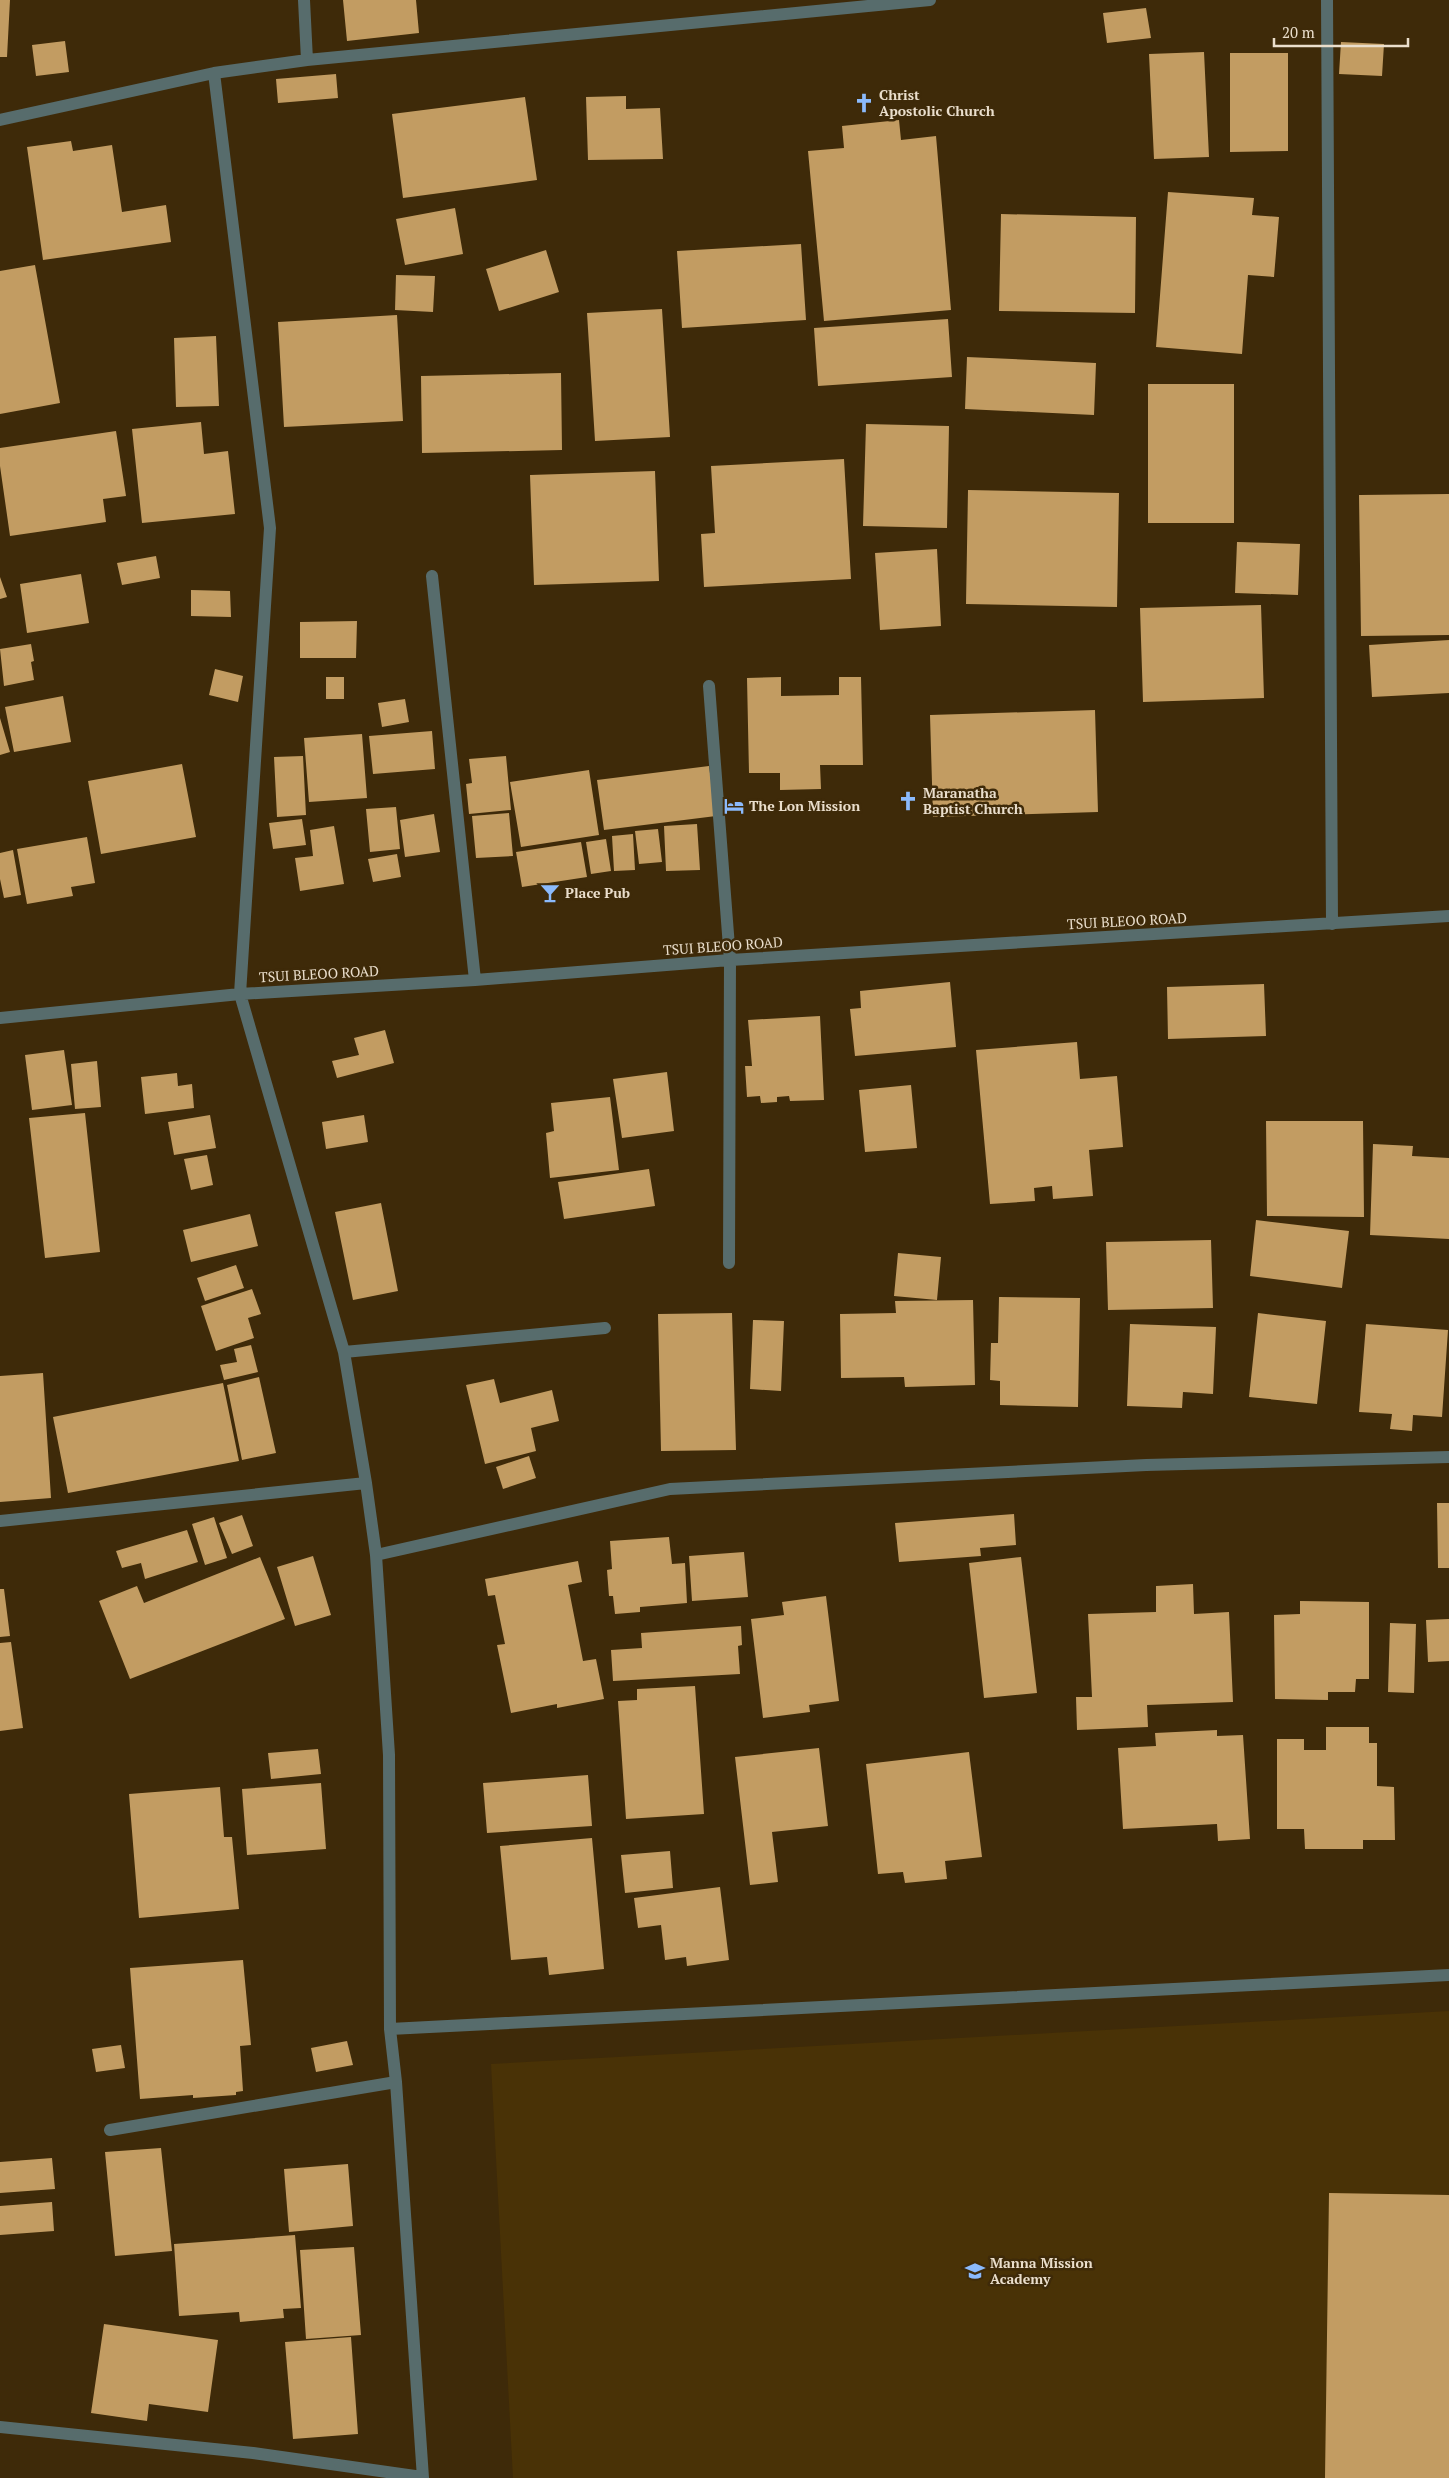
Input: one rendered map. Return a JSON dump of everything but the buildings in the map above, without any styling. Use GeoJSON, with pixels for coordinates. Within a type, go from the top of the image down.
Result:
{"type":"FeatureCollection","features":[{"type":"Feature","properties":{"kind":"street"},"geometry":{"type":"LineString","coordinates":[[304,0],[307,60]]}},
{"type":"Feature","properties":{"kind":"street"},"geometry":{"type":"LineString","coordinates":[[0,120],[214,73],[307,60],[930,0]]}},
{"type":"Feature","properties":{"kind":"street"},"geometry":{"type":"LineString","coordinates":[[1327,0],[1332,924]]}},
{"type":"Feature","properties":{"kind":"street"},"geometry":{"type":"LineString","coordinates":[[0,2427],[254,2453],[423,2478],[396,2082],[390,2029],[389,1755],[376,1555],[344,1352],[240,994],[270,528],[214,73]]}},
{"type":"Feature","properties":{"kind":"street"},"geometry":{"type":"LineString","coordinates":[[432,576],[475,980]]}},
{"type":"Feature","properties":{"kind":"street"},"geometry":{"type":"LineString","coordinates":[[709,686],[730,960],[729,1263]]}},
{"type":"Feature","properties":{"kind":"street","name":"TSUI BLEOO ROAD"},"geometry":{"type":"LineString","coordinates":[[0,1018],[240,994],[475,980],[730,960],[1449,916]]}},
{"type":"Feature","properties":{"kind":"street"},"geometry":{"type":"LineString","coordinates":[[344,1352],[605,1328]]}},
{"type":"Feature","properties":{"kind":"street"},"geometry":{"type":"LineString","coordinates":[[376,1555],[670,1489],[1146,1465],[1449,1457]]}},
{"type":"Feature","properties":{"kind":"street"},"geometry":{"type":"LineString","coordinates":[[0,1521],[366,1483]]}},
{"type":"Feature","properties":{"kind":"street"},"geometry":{"type":"LineString","coordinates":[[390,2029],[1449,1975]]}},
{"type":"Feature","properties":{"kind":"street"},"geometry":{"type":"LineString","coordinates":[[110,2130],[396,2082]]}},
{"type":"Feature","properties":{"kind":"shaded area","name":"Manna Mission Academy"},"geometry":{"type":"Polygon","coordinates":[[[1449,2011],[1449,2478],[513,2478],[491,2064],[1449,2011]]]}},
{"type":"Feature","properties":{"kind":"place","name":"Christ Apostolic Church"},"geometry":{"type":"Point","coordinates":[864,103]}},
{"type":"Feature","properties":{"kind":"place","name":"Maranatha Baptist Church"},"geometry":{"type":"Point","coordinates":[908,801]}},
{"type":"Feature","properties":{"kind":"place","name":"The Lon Mission"},"geometry":{"type":"Point","coordinates":[734,806]}},
{"type":"Feature","properties":{"kind":"place","name":"Place Pub"},"geometry":{"type":"Point","coordinates":[550,893]}},
{"type":"Feature","properties":{"kind":"place","name":"Manna Mission Academy"},"geometry":{"type":"Point","coordinates":[975,2271]}}]}
